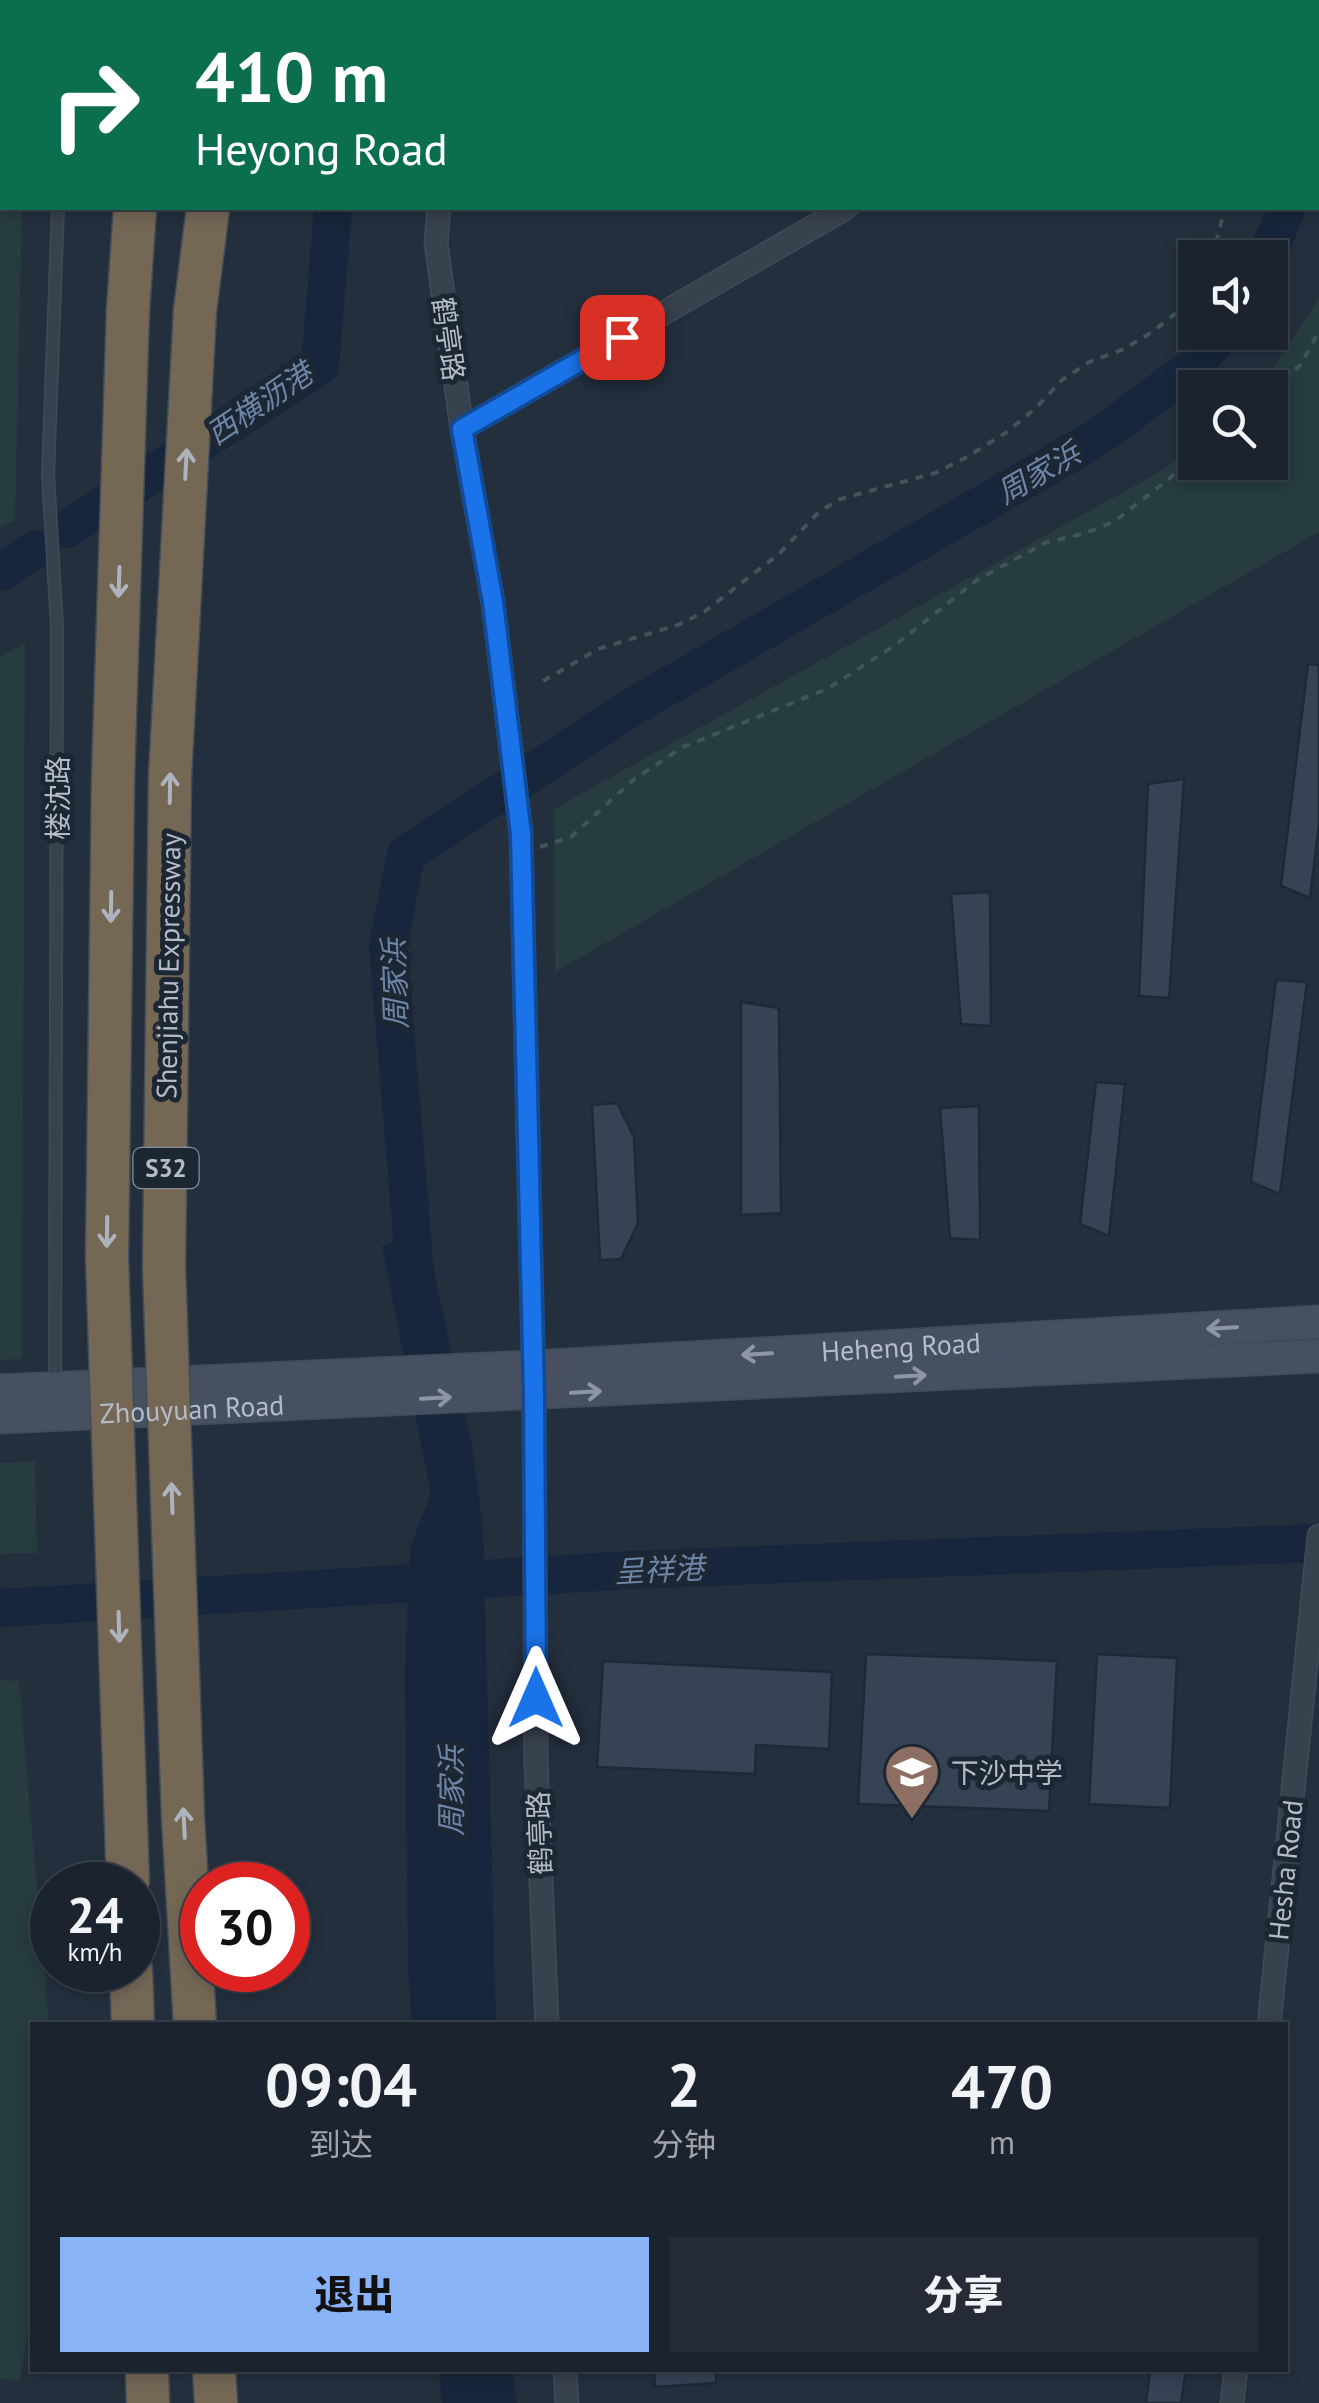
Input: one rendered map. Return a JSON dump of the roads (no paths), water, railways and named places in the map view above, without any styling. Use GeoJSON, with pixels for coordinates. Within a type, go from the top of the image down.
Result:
{"type":"FeatureCollection","features":[{"type":"Feature","properties":{"kind":"highway","name":"Shenjiahu Expressway"},"geometry":{"type":"LineString","coordinates":[[127,1862],[107,1258],[113,778],[134,210]]}},
{"type":"Feature","properties":{"kind":"highway","name":"Shenjiahu Expressway"},"geometry":{"type":"LineString","coordinates":[[195,2022],[183,1817],[164,1267],[170,777],[194,311],[205,210]]}},
{"type":"Feature","properties":{"kind":"highway"},"geometry":{"type":"LineString","coordinates":[[132,1992],[134,2022]]}},
{"type":"Feature","properties":{"kind":"highway"},"geometry":{"type":"LineString","coordinates":[[146,2372],[148,2403]]}},
{"type":"Feature","properties":{"kind":"highway"},"geometry":{"type":"LineString","coordinates":[[214,2372],[216,2403]]}},
{"type":"Feature","properties":{"kind":"street","name":"鹤亭路"},"geometry":{"type":"LineString","coordinates":[[439,210],[436,243],[462,429],[493,602],[521,844],[534,1380],[536,1762],[547,2022]]}},
{"type":"Feature","properties":{"kind":"street"},"geometry":{"type":"LineString","coordinates":[[462,429],[843,210]]}},
{"type":"Feature","properties":{"kind":"street","name":"Heheng Road"},"geometry":{"type":"LineString","coordinates":[[534,1380],[1319,1322]]}},
{"type":"Feature","properties":{"kind":"street","name":"Heheng Road"},"geometry":{"type":"LineString","coordinates":[[381,1387],[1319,1356]]}},
{"type":"Feature","properties":{"kind":"street","name":"Zhouyuan Road"},"geometry":{"type":"LineString","coordinates":[[0,1391],[381,1387]]}},
{"type":"Feature","properties":{"kind":"street","name":"Zhouyuan Road"},"geometry":{"type":"LineString","coordinates":[[0,1416],[381,1387]]}},
{"type":"Feature","properties":{"kind":"street","name":"Hesha Road"},"geometry":{"type":"LineString","coordinates":[[1269,2022],[1319,1536]]}},
{"type":"Feature","properties":{"kind":"street"},"geometry":{"type":"LineString","coordinates":[[1294,1778],[1319,1780]]}},
{"type":"Feature","properties":{"kind":"street"},"geometry":{"type":"LineString","coordinates":[[564,2372],[566,2403]]}},
{"type":"Feature","properties":{"kind":"street"},"geometry":{"type":"LineString","coordinates":[[1232,2403],[1236,2372]]}},
{"type":"Feature","properties":{"kind":"lane","name":"楼沈路"},"geometry":{"type":"LineString","coordinates":[[55,1389],[57,627],[48,474],[58,210]]}},
{"type":"Feature","properties":{"kind":"water"},"geometry":{"type":"Polygon","coordinates":[[[425,1231],[472,1446],[483,1527],[496,2022],[412,2022],[405,1674],[410,1547],[431,1494],[382,1246],[425,1231]]]}},
{"type":"Feature","properties":{"kind":"water"},"geometry":{"type":"Polygon","coordinates":[[[439,2372],[513,2372],[517,2403],[442,2403],[439,2372]]]}},
{"type":"Feature","properties":{"kind":"waterway","name":"西横沥港"},"geometry":{"type":"LineString","coordinates":[[67,529],[320,366],[333,210]]}},
{"type":"Feature","properties":{"kind":"waterway","name":"周家浜"},"geometry":{"type":"LineString","coordinates":[[1274,240],[1286,210]]}},
{"type":"Feature","properties":{"kind":"waterway","name":"周家浜"},"geometry":{"type":"LineString","coordinates":[[416,1284],[388,946],[406,854],[634,706],[1095,439],[1193,367],[1208,350]]}},
{"type":"Feature","properties":{"kind":"waterway","name":"西横沥港"},"geometry":{"type":"LineString","coordinates":[[0,572],[36,549]]}},
{"type":"Feature","properties":{"kind":"waterway","name":"呈祥港"},"geometry":{"type":"LineString","coordinates":[[0,1608],[631,1570],[1319,1543]]}},
{"type":"Feature","properties":{"kind":"place","name":"下沙中学"},"geometry":{"type":"Point","coordinates":[912,1821]}}]}
